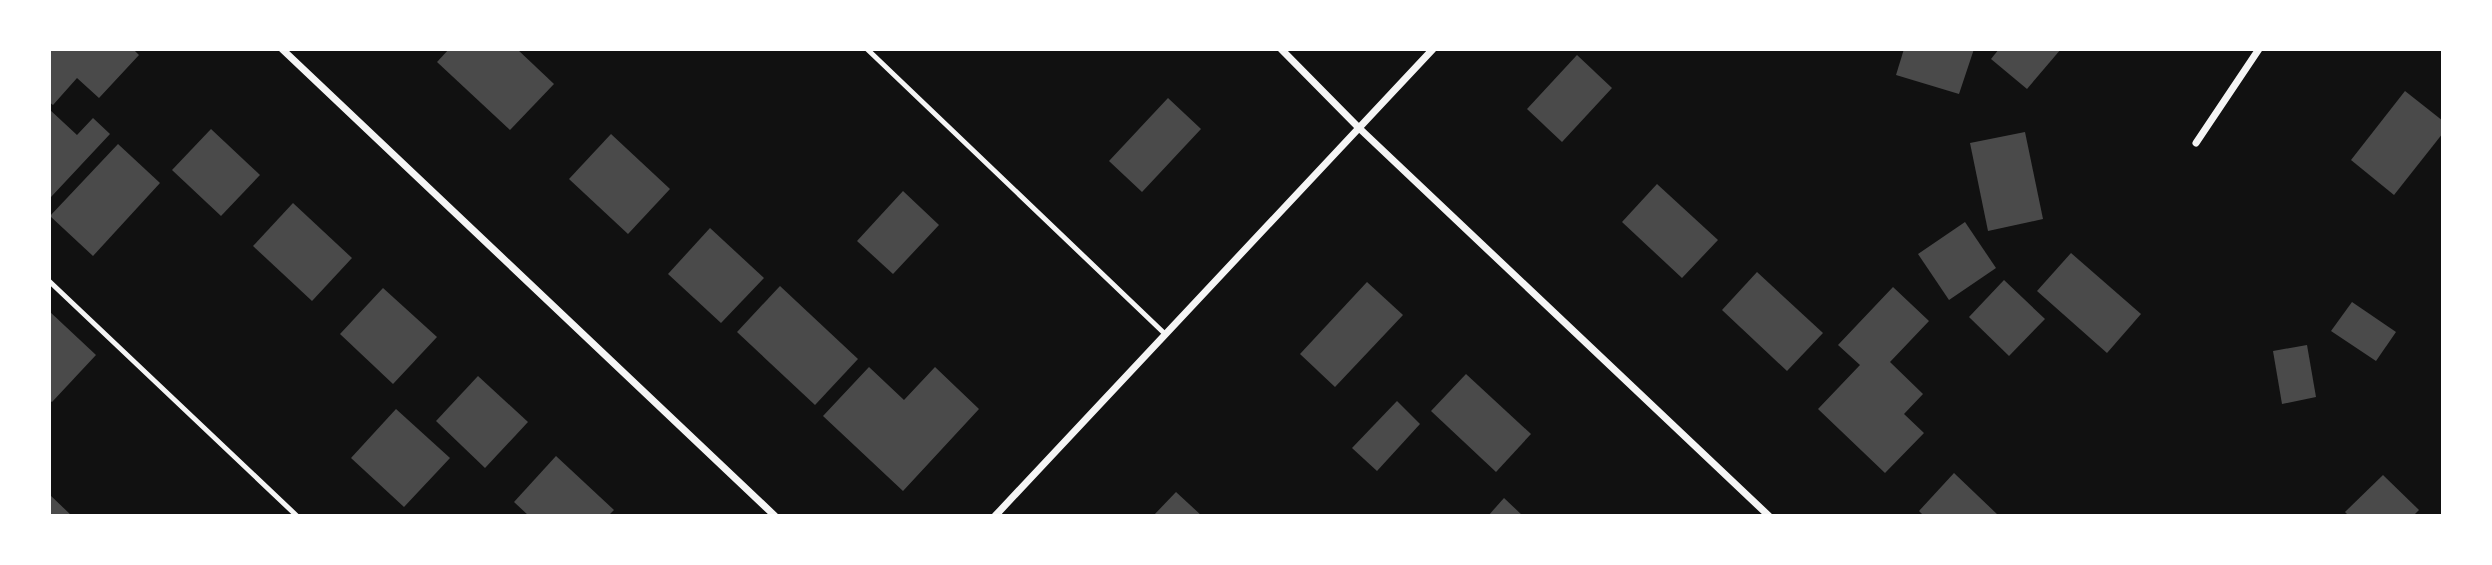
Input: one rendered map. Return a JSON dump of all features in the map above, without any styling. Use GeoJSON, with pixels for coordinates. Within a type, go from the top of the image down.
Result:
{"type":"FeatureCollection","features":[{"type":"Feature","properties":{"kind":"street"},"geometry":{"type":"LineString","coordinates":[[282,49],[775,516]]}},
{"type":"Feature","properties":{"kind":"street"},"geometry":{"type":"LineString","coordinates":[[1280,49],[1359,128],[1769,516]]}},
{"type":"Feature","properties":{"kind":"street"},"geometry":{"type":"LineString","coordinates":[[995,516],[1433,49]]}},
{"type":"Feature","properties":{"kind":"street"},"geometry":{"type":"LineString","coordinates":[[2196,143],[2259,49]]}},
{"type":"Feature","properties":{"kind":"lane"},"geometry":{"type":"LineString","coordinates":[[867,49],[1164,334]]}},
{"type":"Feature","properties":{"kind":"lane"},"geometry":{"type":"LineString","coordinates":[[49,281],[297,516]]}},
{"type":"Feature","properties":{"kind":"building"},"geometry":{"type":"Polygon","coordinates":[[[49,49],[133,49],[139,55],[99,98],[77,78],[53,105],[49,102],[49,49]]]}},
{"type":"Feature","properties":{"kind":"building"},"geometry":{"type":"Polygon","coordinates":[[[449,49],[517,49],[554,84],[510,130],[437,62],[449,49]]]}},
{"type":"Feature","properties":{"kind":"building"},"geometry":{"type":"Polygon","coordinates":[[[1904,49],[1974,49],[1959,94],[1896,75],[1904,49]]]}},
{"type":"Feature","properties":{"kind":"building"},"geometry":{"type":"Polygon","coordinates":[[[1999,49],[2061,49],[2027,89],[1991,59],[1999,49]]]}},
{"type":"Feature","properties":{"kind":"building"},"geometry":{"type":"Polygon","coordinates":[[[1577,55],[1612,88],[1562,142],[1527,109],[1577,55]]]}},
{"type":"Feature","properties":{"kind":"building"},"geometry":{"type":"Polygon","coordinates":[[[2405,91],[2443,121],[2443,133],[2394,195],[2351,160],[2405,91]]]}},
{"type":"Feature","properties":{"kind":"building"},"geometry":{"type":"Polygon","coordinates":[[[1168,98],[1201,129],[1142,192],[1109,161],[1168,98]]]}},
{"type":"Feature","properties":{"kind":"building"},"geometry":{"type":"Polygon","coordinates":[[[49,109],[77,135],[93,118],[110,134],[51,197],[49,109]]]}},
{"type":"Feature","properties":{"kind":"building"},"geometry":{"type":"Polygon","coordinates":[[[211,129],[260,175],[221,216],[172,170],[211,129]]]}},
{"type":"Feature","properties":{"kind":"building"},"geometry":{"type":"Polygon","coordinates":[[[2025,132],[2043,219],[1988,231],[1970,143],[2025,132]]]}},
{"type":"Feature","properties":{"kind":"building"},"geometry":{"type":"Polygon","coordinates":[[[611,134],[670,189],[628,234],[569,179],[611,134]]]}},
{"type":"Feature","properties":{"kind":"building"},"geometry":{"type":"Polygon","coordinates":[[[118,144],[160,183],[93,256],[50,216],[118,144]]]}},
{"type":"Feature","properties":{"kind":"building"},"geometry":{"type":"Polygon","coordinates":[[[1657,184],[1718,240],[1682,278],[1622,222],[1657,184]]]}},
{"type":"Feature","properties":{"kind":"building"},"geometry":{"type":"Polygon","coordinates":[[[903,191],[939,225],[893,274],[857,241],[903,191]]]}},
{"type":"Feature","properties":{"kind":"building"},"geometry":{"type":"Polygon","coordinates":[[[293,203],[352,258],[312,301],[253,246],[293,203]]]}},
{"type":"Feature","properties":{"kind":"building"},"geometry":{"type":"Polygon","coordinates":[[[1965,222],[1996,268],[1949,300],[1918,254],[1965,222]]]}},
{"type":"Feature","properties":{"kind":"building"},"geometry":{"type":"Polygon","coordinates":[[[710,228],[764,278],[721,323],[668,274],[710,228]]]}},
{"type":"Feature","properties":{"kind":"building"},"geometry":{"type":"Polygon","coordinates":[[[2071,253],[2141,314],[2107,353],[2037,291],[2071,253]]]}},
{"type":"Feature","properties":{"kind":"building"},"geometry":{"type":"Polygon","coordinates":[[[1757,272],[1823,333],[1787,371],[1722,310],[1757,272]]]}},
{"type":"Feature","properties":{"kind":"building"},"geometry":{"type":"Polygon","coordinates":[[[2004,280],[2045,319],[2009,356],[1969,317],[2004,280]]]}},
{"type":"Feature","properties":{"kind":"building"},"geometry":{"type":"Polygon","coordinates":[[[1367,282],[1403,315],[1335,387],[1300,354],[1367,282]]]}},
{"type":"Feature","properties":{"kind":"building"},"geometry":{"type":"Polygon","coordinates":[[[780,286],[858,359],[815,405],[737,332],[780,286]]]}},
{"type":"Feature","properties":{"kind":"building"},"geometry":{"type":"Polygon","coordinates":[[[1893,287],[1929,321],[1890,362],[1923,394],[1904,414],[1924,433],[1885,473],[1818,409],[1860,365],[1838,345],[1893,287]]]}},
{"type":"Feature","properties":{"kind":"building"},"geometry":{"type":"Polygon","coordinates":[[[383,288],[437,337],[393,384],[340,334],[383,288]]]}},
{"type":"Feature","properties":{"kind":"building"},"geometry":{"type":"Polygon","coordinates":[[[2352,302],[2396,332],[2376,361],[2331,331],[2352,302]]]}},
{"type":"Feature","properties":{"kind":"building"},"geometry":{"type":"Polygon","coordinates":[[[49,311],[96,355],[52,402],[49,400],[49,311]]]}},
{"type":"Feature","properties":{"kind":"building"},"geometry":{"type":"Polygon","coordinates":[[[2307,345],[2316,397],[2282,404],[2273,351],[2307,345]]]}},
{"type":"Feature","properties":{"kind":"building"},"geometry":{"type":"Polygon","coordinates":[[[869,367],[904,400],[935,367],[979,409],[903,491],[823,416],[869,367]]]}},
{"type":"Feature","properties":{"kind":"building"},"geometry":{"type":"Polygon","coordinates":[[[1466,374],[1531,434],[1496,472],[1431,411],[1466,374]]]}},
{"type":"Feature","properties":{"kind":"building"},"geometry":{"type":"Polygon","coordinates":[[[478,376],[528,422],[485,468],[436,421],[478,376]]]}},
{"type":"Feature","properties":{"kind":"building"},"geometry":{"type":"Polygon","coordinates":[[[1397,401],[1420,424],[1377,471],[1352,448],[1397,401]]]}},
{"type":"Feature","properties":{"kind":"building"},"geometry":{"type":"Polygon","coordinates":[[[396,409],[450,458],[404,507],[351,458],[396,409]]]}},
{"type":"Feature","properties":{"kind":"building"},"geometry":{"type":"Polygon","coordinates":[[[556,456],[614,510],[608,516],[529,516],[514,502],[556,456]]]}},
{"type":"Feature","properties":{"kind":"building"},"geometry":{"type":"Polygon","coordinates":[[[1954,473],[1999,516],[1924,516],[1919,511],[1954,473]]]}},
{"type":"Feature","properties":{"kind":"building"},"geometry":{"type":"Polygon","coordinates":[[[2383,475],[2419,510],[2413,516],[2349,516],[2345,512],[2383,475]]]}},
{"type":"Feature","properties":{"kind":"building"},"geometry":{"type":"Polygon","coordinates":[[[1176,492],[1202,516],[1153,516],[1176,492]]]}},
{"type":"Feature","properties":{"kind":"building"},"geometry":{"type":"Polygon","coordinates":[[[49,494],[72,516],[49,516],[49,494]]]}},
{"type":"Feature","properties":{"kind":"building"},"geometry":{"type":"Polygon","coordinates":[[[1504,498],[1523,516],[1488,516],[1504,498]]]}}]}
